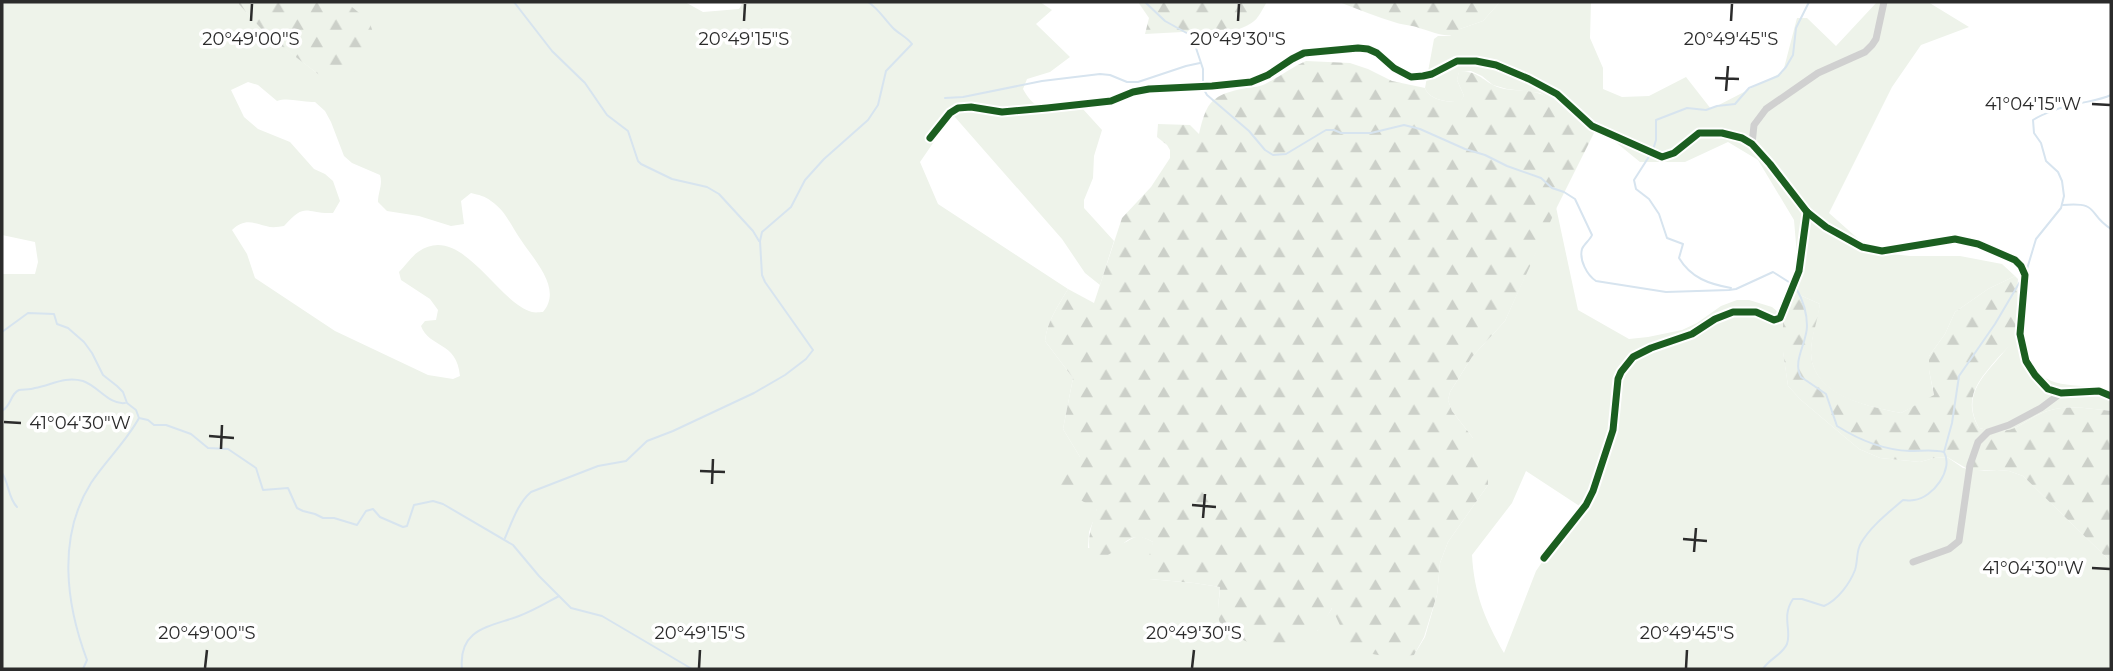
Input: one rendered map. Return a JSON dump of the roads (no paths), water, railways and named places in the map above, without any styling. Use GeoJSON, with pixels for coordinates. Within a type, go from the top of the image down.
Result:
{"type":"FeatureCollection","features":[{"type":"Feature","properties":{"kind":"street"},"geometry":{"type":"LineString","coordinates":[[1752,144],[1754,125],[1766,109],[1818,73],[1865,52],[1872,45],[1884,2]]}},
{"type":"Feature","properties":{"kind":"street"},"geometry":{"type":"LineString","coordinates":[[930,138],[950,113],[958,108],[971,107],[1002,112],[1111,101],[1149,89],[1251,82],[1304,53],[1358,48],[1368,50],[1377,53],[1394,68],[1410,77],[1432,74],[1457,61],[1496,65],[1556,94],[1592,126],[1662,157],[1674,153],[1699,133],[1735,136],[1752,144],[1807,212],[1839,235],[1863,247],[1892,250],[1955,239],[1978,244],[2018,263],[2025,275],[2020,334],[2026,361],[2041,383],[2048,389],[2061,393],[2099,391],[2111,396]]}},
{"type":"Feature","properties":{"kind":"street"},"geometry":{"type":"LineString","coordinates":[[1544,558],[1586,505],[1593,491],[1612,430],[1616,387],[1621,372],[1633,357],[1641,352],[1692,334],[1724,315],[1749,311],[1774,320],[1780,318],[1798,271],[1807,212]]}},
{"type":"Feature","properties":{"kind":"street"},"geometry":{"type":"LineString","coordinates":[[1913,562],[1949,549],[1959,541],[1970,466],[1978,442],[1988,432],[2010,425],[2061,393]]}},
{"type":"Feature","properties":{"kind":"waterway"},"geometry":{"type":"LineString","coordinates":[[514,2],[552,51],[585,83],[607,115],[628,131],[641,164],[672,179],[707,187],[719,194],[759,241]]}},
{"type":"Feature","properties":{"kind":"waterway"},"geometry":{"type":"LineString","coordinates":[[505,538],[519,507],[531,492],[598,466],[626,461],[647,441],[754,393],[785,375],[813,350],[765,282],[762,275],[760,241],[762,232],[791,207],[805,180],[824,159],[868,120],[878,105],[886,71],[912,44],[868,2]]}},
{"type":"Feature","properties":{"kind":"waterway"},"geometry":{"type":"LineString","coordinates":[[1145,2],[1165,21],[1192,36],[1203,69],[1203,82]]}},
{"type":"Feature","properties":{"kind":"waterway"},"geometry":{"type":"LineString","coordinates":[[1653,150],[1656,120],[1687,108],[1706,110],[1735,104],[1749,88],[1778,76],[1793,55],[1796,28],[1809,2]]}},
{"type":"Feature","properties":{"kind":"waterway"},"geometry":{"type":"LineString","coordinates":[[945,98],[1100,74],[1127,82],[1138,82],[1200,63]]}},
{"type":"Feature","properties":{"kind":"waterway"},"geometry":{"type":"LineString","coordinates":[[1203,88],[1207,95],[1273,155],[1286,154],[1326,130],[1371,133],[1404,125],[1541,178],[1552,188],[1575,199],[1592,235],[1582,249],[1583,262],[1596,281],[1666,292],[1729,290],[1773,272],[1792,284]]}},
{"type":"Feature","properties":{"kind":"waterway"},"geometry":{"type":"LineString","coordinates":[[2027,269],[2036,239],[2061,208],[2064,196],[2058,172],[2046,161],[2041,143],[2034,133],[2033,120],[2060,108],[2111,95]]}},
{"type":"Feature","properties":{"kind":"waterway"},"geometry":{"type":"LineString","coordinates":[[1650,155],[1634,180],[1636,189],[1649,199],[1659,214],[1667,238],[1683,244],[1679,258],[1689,271],[1708,282],[1731,288]]}},
{"type":"Feature","properties":{"kind":"waterway"},"geometry":{"type":"LineString","coordinates":[[2063,205],[2088,207],[2111,229]]}},
{"type":"Feature","properties":{"kind":"waterway"},"geometry":{"type":"LineString","coordinates":[[1763,669],[1787,644],[1787,617],[1793,599],[1824,606],[1834,600],[1853,575],[1859,546],[1870,531],[1903,500],[1921,498],[1940,482],[1946,466],[1944,452],[1952,423],[1959,376],[2021,280]]}},
{"type":"Feature","properties":{"kind":"waterway"},"geometry":{"type":"LineString","coordinates":[[1796,288],[1804,306],[1807,326],[1799,358],[1799,371],[1801,377],[1826,394],[1837,426],[1863,440],[1891,449],[1944,452]]}},
{"type":"Feature","properties":{"kind":"waterway"},"geometry":{"type":"LineString","coordinates":[[2,332],[28,313],[54,314],[57,324],[68,328],[84,342],[103,375],[123,392],[127,403],[136,410],[139,418],[154,425],[166,425],[191,434],[208,448],[228,449],[256,468],[263,490],[288,488],[297,508],[323,518],[334,518],[357,525],[366,511],[373,509],[380,517],[403,527],[407,526],[414,505],[433,501],[443,504],[513,545],[571,608],[602,616],[692,669]]}},
{"type":"Feature","properties":{"kind":"waterway"},"geometry":{"type":"LineString","coordinates":[[2,411],[19,390],[70,380],[83,381],[114,401],[125,403]]}},
{"type":"Feature","properties":{"kind":"waterway"},"geometry":{"type":"LineString","coordinates":[[83,669],[87,660],[74,616],[68,571],[73,526],[91,483],[139,418]]}},
{"type":"Feature","properties":{"kind":"waterway"},"geometry":{"type":"LineString","coordinates":[[2,473],[17,507]]}},
{"type":"Feature","properties":{"kind":"waterway"},"geometry":{"type":"LineString","coordinates":[[462,669],[465,645],[478,631],[524,614],[559,596]]}}]}
